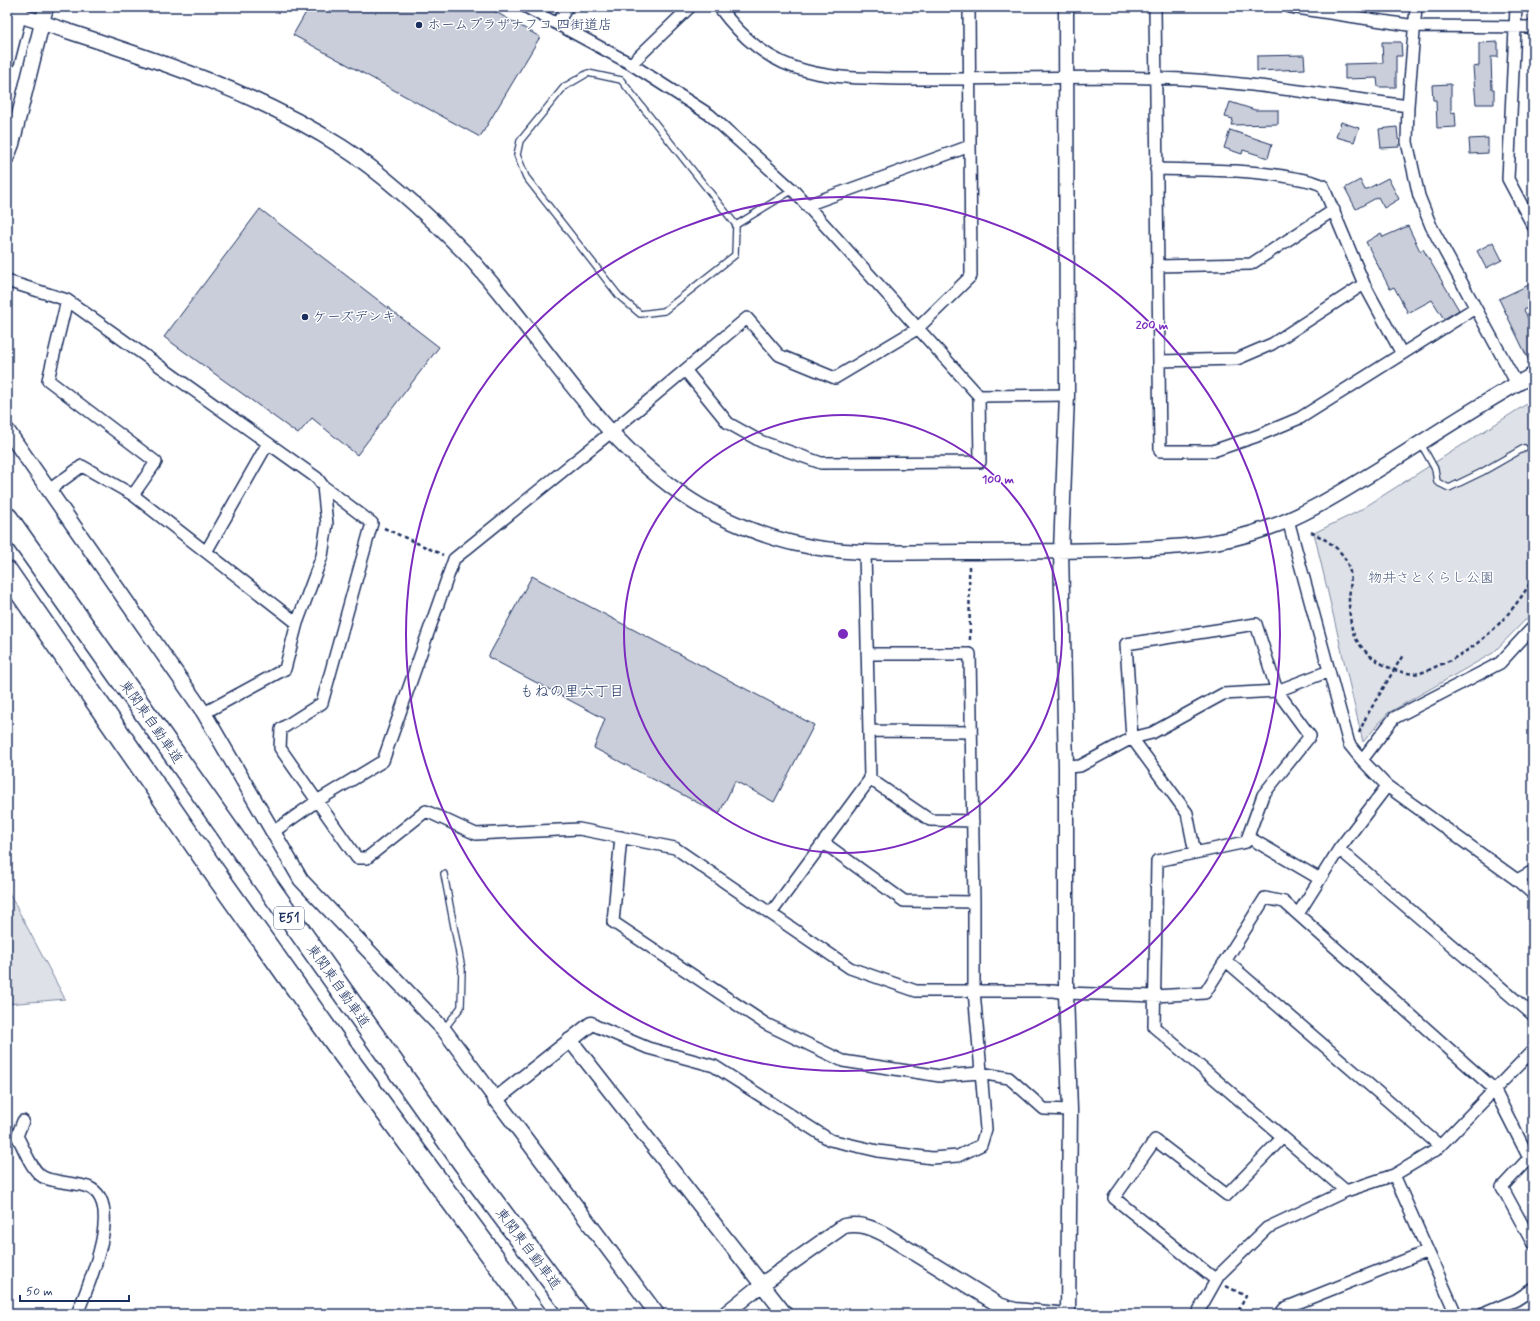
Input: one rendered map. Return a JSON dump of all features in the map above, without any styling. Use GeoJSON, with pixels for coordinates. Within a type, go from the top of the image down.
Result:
{"type":"FeatureCollection","features":[{"type":"Feature","properties":{"kind":"highway","name":"東関東自動車道"},"geometry":{"type":"LineString","coordinates":[[7,518],[463,1162],[576,1314]]}},
{"type":"Feature","properties":{"kind":"highway","name":"E51"},"geometry":{"type":"LineString","coordinates":[[7,572],[217,876],[343,1053],[535,1314]]}},
{"type":"Feature","properties":{"kind":"street"},"geometry":{"type":"LineString","coordinates":[[7,157],[12,144],[46,7]]}},
{"type":"Feature","properties":{"kind":"street"},"geometry":{"type":"LineString","coordinates":[[526,7],[631,64],[710,116],[793,190],[979,396],[980,462],[821,463],[760,441],[728,423],[685,370]]}},
{"type":"Feature","properties":{"kind":"street"},"geometry":{"type":"LineString","coordinates":[[557,24],[567,7]]}},
{"type":"Feature","properties":{"kind":"street"},"geometry":{"type":"LineString","coordinates":[[631,64],[690,7]]}},
{"type":"Feature","properties":{"kind":"street"},"geometry":{"type":"LineString","coordinates":[[720,7],[736,29],[754,45],[778,60],[806,71],[853,78],[969,80],[1066,77],[1154,78],[1230,82],[1408,106]]}},
{"type":"Feature","properties":{"kind":"street"},"geometry":{"type":"LineString","coordinates":[[273,832],[317,801],[383,761],[454,559],[610,433],[747,318],[779,355],[834,378],[917,329],[972,276],[969,7]]}},
{"type":"Feature","properties":{"kind":"street"},"geometry":{"type":"LineString","coordinates":[[1066,7],[1066,395],[1062,551],[1066,767],[1066,993],[1070,1110],[1068,1314]]}},
{"type":"Feature","properties":{"kind":"street"},"geometry":{"type":"LineString","coordinates":[[1155,7],[1154,78],[1160,451],[1207,452],[1257,436],[1300,418],[1475,308]]}},
{"type":"Feature","properties":{"kind":"street"},"geometry":{"type":"LineString","coordinates":[[1290,7],[1415,26],[1533,27]]}},
{"type":"Feature","properties":{"kind":"street"},"geometry":{"type":"LineString","coordinates":[[1416,7],[1408,106],[1407,142],[1419,196],[1431,226],[1517,384]]}},
{"type":"Feature","properties":{"kind":"street"},"geometry":{"type":"LineString","coordinates":[[1516,7],[1508,180],[1533,226]]}},
{"type":"Feature","properties":{"kind":"street"},"geometry":{"type":"LineString","coordinates":[[7,61],[20,11],[43,23],[204,78],[261,103],[304,125],[345,149],[428,217],[470,258],[610,433],[654,473],[694,503],[736,524],[797,544],[844,551],[968,552],[1183,547],[1222,541],[1265,530],[1288,520],[1336,495],[1533,375]]}},
{"type":"Feature","properties":{"kind":"street"},"geometry":{"type":"LineString","coordinates":[[807,205],[970,146]]}},
{"type":"Feature","properties":{"kind":"street"},"geometry":{"type":"LineString","coordinates":[[1156,168],[1241,170],[1317,183],[1323,186],[1364,284],[1402,354]]}},
{"type":"Feature","properties":{"kind":"street"},"geometry":{"type":"LineString","coordinates":[[1157,266],[1251,264],[1334,210]]}},
{"type":"Feature","properties":{"kind":"street"},"geometry":{"type":"LineString","coordinates":[[7,280],[67,300],[317,478],[323,486],[372,523],[322,703],[281,729],[280,748],[357,858],[367,858],[426,811],[476,834],[579,829],[675,848],[850,968],[916,990],[1053,991],[1066,993],[1155,996],[1205,993],[1265,898],[1284,902],[1494,1089],[1530,1158],[1502,1187],[1533,1244]]}},
{"type":"Feature","properties":{"kind":"street"},"geometry":{"type":"LineString","coordinates":[[1159,361],[1237,359],[1272,344],[1364,284]]}},
{"type":"Feature","properties":{"kind":"street"},"geometry":{"type":"LineString","coordinates":[[67,300],[48,380],[156,462],[133,495]]}},
{"type":"Feature","properties":{"kind":"street"},"geometry":{"type":"LineString","coordinates":[[979,396],[1066,395]]}},
{"type":"Feature","properties":{"kind":"street"},"geometry":{"type":"LineString","coordinates":[[7,430],[204,713],[301,880],[444,1030],[657,1314]]}},
{"type":"Feature","properties":{"kind":"street"},"geometry":{"type":"LineString","coordinates":[[206,552],[268,443]]}},
{"type":"Feature","properties":{"kind":"street"},"geometry":{"type":"LineString","coordinates":[[49,490],[82,466],[133,495],[297,623]]}},
{"type":"Feature","properties":{"kind":"street"},"geometry":{"type":"LineString","coordinates":[[204,713],[285,669],[297,623],[322,556],[327,524],[323,486]]}},
{"type":"Feature","properties":{"kind":"street"},"geometry":{"type":"LineString","coordinates":[[1288,520],[1349,744],[1387,786],[1517,880],[1533,894]]}},
{"type":"Feature","properties":{"kind":"street"},"geometry":{"type":"LineString","coordinates":[[771,913],[870,779],[865,551]]}},
{"type":"Feature","properties":{"kind":"street"},"geometry":{"type":"LineString","coordinates":[[1195,853],[1187,813],[1132,738],[1126,644],[1256,624],[1277,691],[1310,736],[1263,795],[1246,842],[1195,853],[1156,861],[1154,1027],[1346,1192]]}},
{"type":"Feature","properties":{"kind":"street"},"geometry":{"type":"LineString","coordinates":[[1362,760],[1394,718],[1500,663],[1533,627]]}},
{"type":"Feature","properties":{"kind":"street"},"geometry":{"type":"LineString","coordinates":[[496,1100],[591,1024],[648,1048],[714,1066],[830,1140],[878,1151],[932,1158],[958,1156],[981,1145],[986,1129],[974,990],[970,654],[867,654]]}},
{"type":"Feature","properties":{"kind":"street"},"geometry":{"type":"LineString","coordinates":[[1066,767],[1080,766],[1132,738],[1152,733],[1223,694],[1277,691],[1329,671]]}},
{"type":"Feature","properties":{"kind":"street"},"geometry":{"type":"LineString","coordinates":[[869,731],[971,732]]}},
{"type":"Feature","properties":{"kind":"street"},"geometry":{"type":"LineString","coordinates":[[870,779],[930,820],[973,821]]}},
{"type":"Feature","properties":{"kind":"street"},"geometry":{"type":"LineString","coordinates":[[1298,914],[1340,849],[1387,786]]}},
{"type":"Feature","properties":{"kind":"street"},"geometry":{"type":"LineString","coordinates":[[1248,837],[1320,879]]}},
{"type":"Feature","properties":{"kind":"street"},"geometry":{"type":"LineString","coordinates":[[621,838],[613,922],[766,1024],[843,1061],[940,1076],[980,1073],[1009,1078],[1044,1109],[1070,1110]]}},
{"type":"Feature","properties":{"kind":"street"},"geometry":{"type":"LineString","coordinates":[[824,843],[904,902],[974,902]]}},
{"type":"Feature","properties":{"kind":"street"},"geometry":{"type":"LineString","coordinates":[[1340,849],[1533,1015]]}},
{"type":"Feature","properties":{"kind":"street"},"geometry":{"type":"LineString","coordinates":[[1517,880],[1533,871]]}},
{"type":"Feature","properties":{"kind":"street"},"geometry":{"type":"LineString","coordinates":[[1225,960],[1440,1146]]}},
{"type":"Feature","properties":{"kind":"street"},"geometry":{"type":"LineString","coordinates":[[570,1040],[785,1314]]}},
{"type":"Feature","properties":{"kind":"street"},"geometry":{"type":"LineString","coordinates":[[1197,1314],[1216,1280],[1267,1228],[1346,1192],[1394,1176],[1440,1146],[1533,1050]]}},
{"type":"Feature","properties":{"kind":"street"},"geometry":{"type":"LineString","coordinates":[[22,1121],[17,1136],[34,1168],[43,1177],[89,1188],[101,1199],[105,1213],[99,1258],[77,1314]]}},
{"type":"Feature","properties":{"kind":"street"},"geometry":{"type":"LineString","coordinates":[[1216,1280],[1114,1198],[1155,1140],[1227,1195],[1283,1137]]}},
{"type":"Feature","properties":{"kind":"street"},"geometry":{"type":"LineString","coordinates":[[1394,1176],[1456,1314]]}},
{"type":"Feature","properties":{"kind":"street"},"geometry":{"type":"LineString","coordinates":[[725,1314],[762,1284],[844,1226],[855,1224],[868,1226],[884,1234],[999,1305],[1015,1310],[1058,1314]]}},
{"type":"Feature","properties":{"kind":"street"},"geometry":{"type":"LineString","coordinates":[[1280,1314],[1286,1308],[1428,1251]]}},
{"type":"Feature","properties":{"kind":"street"},"geometry":{"type":"LineString","coordinates":[[1483,1314],[1516,1300],[1533,1289]]}},
{"type":"Feature","properties":{"kind":"lane"},"geometry":{"type":"LineString","coordinates":[[588,73],[621,80],[736,225],[735,255],[664,311],[640,314],[619,296],[526,178],[516,156],[520,141],[564,87],[588,73]]}},
{"type":"Feature","properties":{"kind":"lane"},"geometry":{"type":"LineString","coordinates":[[736,225],[793,190]]}},
{"type":"Feature","properties":{"kind":"lane"},"geometry":{"type":"LineString","coordinates":[[1420,443],[1435,469],[1437,482],[1449,488],[1482,472],[1524,448]]}},
{"type":"Feature","properties":{"kind":"lane"},"geometry":{"type":"LineString","coordinates":[[444,874],[462,970],[461,1007],[444,1030]]}},
{"type":"Feature","properties":{"kind":"path"},"geometry":{"type":"LineString","coordinates":[[372,523],[454,559]]}},
{"type":"Feature","properties":{"kind":"path"},"geometry":{"type":"LineString","coordinates":[[1312,532],[1330,542],[1347,562],[1352,580],[1349,600],[1353,630],[1362,647],[1381,664],[1402,673],[1419,673],[1453,659],[1476,643],[1508,614],[1526,592],[1533,578]]}},
{"type":"Feature","properties":{"kind":"path"},"geometry":{"type":"LineString","coordinates":[[968,552],[970,654]]}},
{"type":"Feature","properties":{"kind":"path"},"geometry":{"type":"LineString","coordinates":[[1358,737],[1366,717],[1403,655]]}},
{"type":"Feature","properties":{"kind":"path"},"geometry":{"type":"LineString","coordinates":[[1216,1280],[1246,1296],[1237,1314]]}},
{"type":"Feature","properties":{"kind":"green space","name":"物井さとくらし公園"},"geometry":{"type":"Polygon","coordinates":[[[1533,400],[1533,612],[1493,653],[1388,713],[1363,742],[1314,533],[1357,512],[1533,400]]]}},
{"type":"Feature","properties":{"kind":"green space"},"geometry":{"type":"Polygon","coordinates":[[[7,889],[65,999],[7,1004],[7,889]]]}},
{"type":"Feature","properties":{"kind":"building"},"geometry":{"type":"Polygon","coordinates":[[[309,7],[487,7],[540,37],[480,137],[293,35],[309,7]]]}},
{"type":"Feature","properties":{"kind":"building"},"geometry":{"type":"Polygon","coordinates":[[[1382,42],[1401,42],[1402,56],[1396,56],[1396,87],[1378,87],[1377,78],[1345,79],[1345,64],[1383,63],[1382,42]]]}},
{"type":"Feature","properties":{"kind":"building"},"geometry":{"type":"Polygon","coordinates":[[[1498,42],[1498,57],[1491,57],[1494,104],[1476,104],[1473,67],[1479,66],[1479,43],[1498,42]]]}},
{"type":"Feature","properties":{"kind":"building"},"geometry":{"type":"Polygon","coordinates":[[[1304,55],[1305,69],[1257,71],[1257,56],[1304,55]]]}},
{"type":"Feature","properties":{"kind":"building"},"geometry":{"type":"Polygon","coordinates":[[[1451,84],[1451,113],[1455,112],[1456,127],[1437,128],[1436,100],[1433,100],[1432,85],[1451,84]]]}},
{"type":"Feature","properties":{"kind":"building"},"geometry":{"type":"Polygon","coordinates":[[[1230,102],[1255,110],[1278,110],[1278,124],[1231,125],[1233,119],[1225,117],[1230,102]]]}},
{"type":"Feature","properties":{"kind":"building"},"geometry":{"type":"Polygon","coordinates":[[[1341,122],[1359,128],[1354,142],[1336,137],[1341,122]]]}},
{"type":"Feature","properties":{"kind":"building"},"geometry":{"type":"Polygon","coordinates":[[[1397,127],[1399,147],[1381,148],[1379,129],[1397,127]]]}},
{"type":"Feature","properties":{"kind":"building"},"geometry":{"type":"Polygon","coordinates":[[[1230,130],[1272,144],[1268,158],[1243,150],[1242,154],[1224,148],[1230,130]]]}},
{"type":"Feature","properties":{"kind":"building"},"geometry":{"type":"Polygon","coordinates":[[[1488,138],[1488,153],[1470,154],[1469,139],[1488,138]]]}},
{"type":"Feature","properties":{"kind":"building"},"geometry":{"type":"Polygon","coordinates":[[[1388,178],[1399,199],[1384,208],[1378,197],[1356,209],[1345,188],[1360,180],[1365,190],[1388,178]]]}},
{"type":"Feature","properties":{"kind":"building"},"geometry":{"type":"Polygon","coordinates":[[[260,209],[439,347],[357,455],[312,418],[298,434],[164,337],[260,209]]]}},
{"type":"Feature","properties":{"kind":"building"},"geometry":{"type":"Polygon","coordinates":[[[1408,226],[1420,251],[1423,249],[1459,310],[1444,319],[1432,300],[1408,313],[1394,287],[1390,289],[1366,242],[1381,233],[1383,237],[1408,226]]]}},
{"type":"Feature","properties":{"kind":"building"},"geometry":{"type":"Polygon","coordinates":[[[1493,242],[1502,260],[1486,268],[1477,251],[1493,242]]]}},
{"type":"Feature","properties":{"kind":"building"},"geometry":{"type":"Polygon","coordinates":[[[1533,283],[1533,305],[1524,310],[1533,328],[1532,367],[1499,299],[1533,283]]]}},
{"type":"Feature","properties":{"kind":"building"},"geometry":{"type":"Polygon","coordinates":[[[532,576],[814,725],[774,802],[735,781],[719,814],[594,748],[605,719],[488,657],[532,576]]]}},
{"type":"Feature","properties":{"kind":"place","name":"ホームプラザナフコ 四街道店"},"geometry":{"type":"Point","coordinates":[419,25]}},
{"type":"Feature","properties":{"kind":"place","name":"ケーズデンキ"},"geometry":{"type":"Point","coordinates":[305,317]}},
{"type":"Feature","properties":{"kind":"district","name":"もねの里六丁目"},"geometry":{"type":"Point","coordinates":[572,692]}}]}
